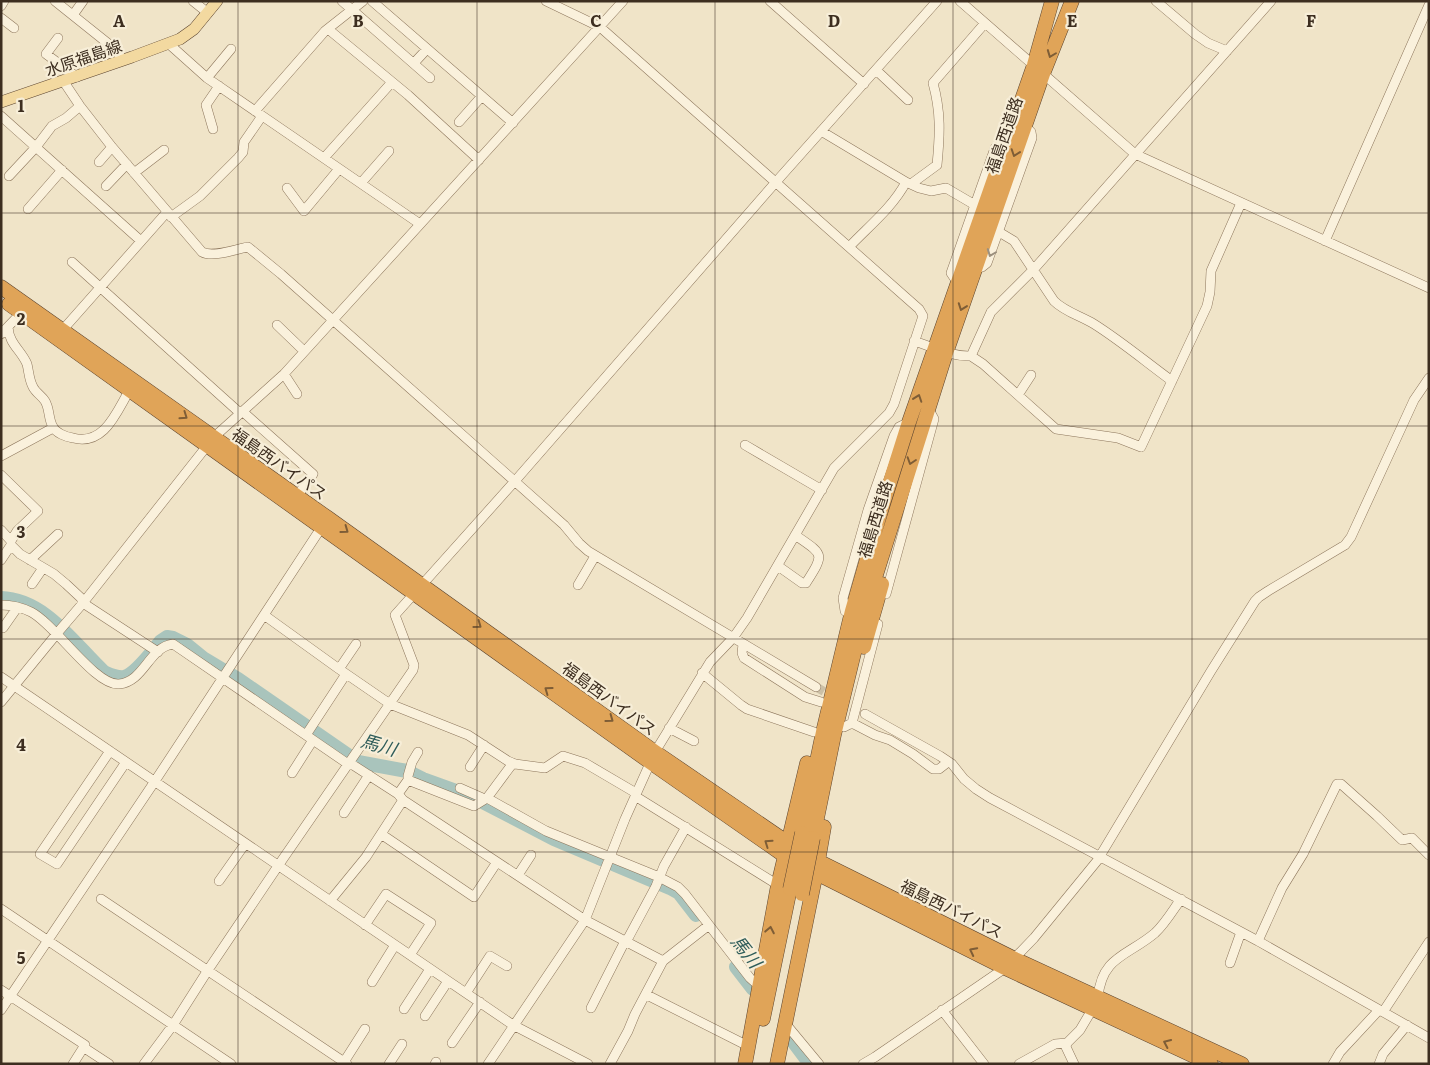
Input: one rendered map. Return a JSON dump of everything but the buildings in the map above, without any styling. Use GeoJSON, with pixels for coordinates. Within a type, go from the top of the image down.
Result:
{"type":"FeatureCollection","features":[{"type":"Feature","properties":{"kind":"highway","name":"福島西道路"},"geometry":{"type":"LineString","coordinates":[[754,1064],[790,889],[808,836],[862,616],[928,408],[957,282],[1006,142],[1038,70],[1072,1]]}},
{"type":"Feature","properties":{"kind":"highway","name":"福島西道路"},"geometry":{"type":"LineString","coordinates":[[808,836],[823,732],[852,611],[882,507],[909,422],[976,269],[1025,126],[1052,2]]}},
{"type":"Feature","properties":{"kind":"highway","name":"福島西バイパス"},"geometry":{"type":"LineString","coordinates":[[1,287],[129,391],[297,496],[325,523]]}},
{"type":"Feature","properties":{"kind":"highway","name":"福島西バイパス"},"geometry":{"type":"LineString","coordinates":[[1,299],[21,313],[59,334],[652,757],[787,849],[817,867],[1010,963],[1242,1064]]}},
{"type":"Feature","properties":{"kind":"highway"},"geometry":{"type":"LineString","coordinates":[[777,1064],[848,725],[853,686],[900,520],[902,488]]}},
{"type":"Feature","properties":{"kind":"highway"},"geometry":{"type":"LineString","coordinates":[[745,1064],[759,986],[790,889],[787,849],[829,666],[869,525],[882,507]]}},
{"type":"Feature","properties":{"kind":"highway","name":"福島西道路"},"geometry":{"type":"LineString","coordinates":[[768,1064],[777,1013],[790,889]]}},
{"type":"Feature","properties":{"kind":"highway","name":"福島西バイパス"},"geometry":{"type":"LineString","coordinates":[[1096,1002],[1212,1064]]}},
{"type":"Feature","properties":{"kind":"main road","name":"水原福島線"},"geometry":{"type":"LineString","coordinates":[[1,102],[64,82],[180,39],[194,29],[217,1]]}},
{"type":"Feature","properties":{"kind":"street"},"geometry":{"type":"LineString","coordinates":[[1,6],[4,1]]}},
{"type":"Feature","properties":{"kind":"street"},"geometry":{"type":"LineString","coordinates":[[55,1],[115,49],[123,60]]}},
{"type":"Feature","properties":{"kind":"street"},"geometry":{"type":"LineString","coordinates":[[73,15],[83,1]]}},
{"type":"Feature","properties":{"kind":"street"},"geometry":{"type":"LineString","coordinates":[[192,1],[208,13]]}},
{"type":"Feature","properties":{"kind":"street"},"geometry":{"type":"LineString","coordinates":[[342,1],[430,78]]}},
{"type":"Feature","properties":{"kind":"street"},"geometry":{"type":"LineString","coordinates":[[59,334],[141,240],[169,215],[200,196],[238,158],[243,152],[244,142],[258,113],[328,29],[363,1]]}},
{"type":"Feature","properties":{"kind":"street"},"geometry":{"type":"LineString","coordinates":[[372,1],[513,123]]}},
{"type":"Feature","properties":{"kind":"street"},"geometry":{"type":"LineString","coordinates":[[488,1064],[585,920],[652,757],[702,672],[733,638],[747,618],[834,468],[889,413],[894,404],[922,316],[920,309],[600,28],[546,1]]}},
{"type":"Feature","properties":{"kind":"street"},"geometry":{"type":"LineString","coordinates":[[1,702],[83,603],[210,442],[284,374],[623,1]]}},
{"type":"Feature","properties":{"kind":"street"},"geometry":{"type":"LineString","coordinates":[[770,1],[864,84]]}},
{"type":"Feature","properties":{"kind":"street"},"geometry":{"type":"LineString","coordinates":[[144,1064],[173,1025],[278,866],[412,670],[414,665],[395,615],[936,1]]}},
{"type":"Feature","properties":{"kind":"street"},"geometry":{"type":"LineString","coordinates":[[960,1],[1135,154],[1429,288]]}},
{"type":"Feature","properties":{"kind":"street"},"geometry":{"type":"LineString","coordinates":[[1156,1],[1208,44],[1227,52]]}},
{"type":"Feature","properties":{"kind":"street"},"geometry":{"type":"LineString","coordinates":[[971,356],[990,312],[1034,269],[1271,1]]}},
{"type":"Feature","properties":{"kind":"street"},"geometry":{"type":"LineString","coordinates":[[1325,241],[1428,3]]}},
{"type":"Feature","properties":{"kind":"street"},"geometry":{"type":"LineString","coordinates":[[1,18],[14,28]]}},
{"type":"Feature","properties":{"kind":"street"},"geometry":{"type":"LineString","coordinates":[[849,246],[882,213],[908,183],[936,164],[939,143],[939,118],[938,102],[932,83],[985,23]]}},
{"type":"Feature","properties":{"kind":"street"},"geometry":{"type":"LineString","coordinates":[[328,29],[392,82],[479,160]]}},
{"type":"Feature","properties":{"kind":"street"},"geometry":{"type":"LineString","coordinates":[[58,38],[46,54],[77,77]]}},
{"type":"Feature","properties":{"kind":"street"},"geometry":{"type":"LineString","coordinates":[[169,44],[207,78],[420,224]]}},
{"type":"Feature","properties":{"kind":"street"},"geometry":{"type":"LineString","coordinates":[[414,63],[427,49]]}},
{"type":"Feature","properties":{"kind":"street"},"geometry":{"type":"LineString","coordinates":[[207,78],[231,50]]}},
{"type":"Feature","properties":{"kind":"street"},"geometry":{"type":"LineString","coordinates":[[876,70],[908,100]]}},
{"type":"Feature","properties":{"kind":"street"},"geometry":{"type":"LineString","coordinates":[[64,82],[112,147],[194,245],[202,252],[206,254],[226,252],[248,247],[515,481],[564,525],[579,544],[595,556],[816,687]]}},
{"type":"Feature","properties":{"kind":"street"},"geometry":{"type":"LineString","coordinates":[[324,158],[392,82]]}},
{"type":"Feature","properties":{"kind":"street"},"geometry":{"type":"LineString","coordinates":[[213,129],[206,105],[219,86]]}},
{"type":"Feature","properties":{"kind":"street"},"geometry":{"type":"LineString","coordinates":[[459,122],[482,96]]}},
{"type":"Feature","properties":{"kind":"street"},"geometry":{"type":"LineString","coordinates":[[9,176],[36,147],[52,126],[66,118],[80,106]]}},
{"type":"Feature","properties":{"kind":"street"},"geometry":{"type":"LineString","coordinates":[[1,116],[141,240]]}},
{"type":"Feature","properties":{"kind":"street"},"geometry":{"type":"LineString","coordinates":[[976,269],[987,263],[1032,138],[1025,126]]}},
{"type":"Feature","properties":{"kind":"street"},"geometry":{"type":"LineString","coordinates":[[821,131],[908,183],[931,190],[946,188],[976,205]]}},
{"type":"Feature","properties":{"kind":"street"},"geometry":{"type":"LineString","coordinates":[[957,282],[951,273],[995,148],[1006,142]]}},
{"type":"Feature","properties":{"kind":"street"},"geometry":{"type":"LineString","coordinates":[[99,162],[112,147]]}},
{"type":"Feature","properties":{"kind":"street"},"geometry":{"type":"LineString","coordinates":[[134,173],[164,150]]}},
{"type":"Feature","properties":{"kind":"street"},"geometry":{"type":"LineString","coordinates":[[361,183],[389,151]]}},
{"type":"Feature","properties":{"kind":"street"},"geometry":{"type":"LineString","coordinates":[[106,186],[127,164]]}},
{"type":"Feature","properties":{"kind":"street"},"geometry":{"type":"LineString","coordinates":[[287,188],[304,211],[340,169]]}},
{"type":"Feature","properties":{"kind":"street"},"geometry":{"type":"LineString","coordinates":[[28,209],[62,170]]}},
{"type":"Feature","properties":{"kind":"street"},"geometry":{"type":"LineString","coordinates":[[914,341],[963,357],[971,356],[983,364],[1056,428],[1118,438],[1142,447],[1207,306],[1211,271],[1241,203]]}},
{"type":"Feature","properties":{"kind":"street"},"geometry":{"type":"LineString","coordinates":[[999,232],[1014,241],[1054,301],[1092,322],[1172,381]]}},
{"type":"Feature","properties":{"kind":"street"},"geometry":{"type":"LineString","coordinates":[[72,262],[313,474],[297,496]]}},
{"type":"Feature","properties":{"kind":"street"},"geometry":{"type":"LineString","coordinates":[[21,313],[5,330],[27,365],[32,385],[37,393],[45,399],[53,428],[62,434],[78,439],[90,439],[97,436],[109,424],[129,391]]}},
{"type":"Feature","properties":{"kind":"street"},"geometry":{"type":"LineString","coordinates":[[277,325],[304,351]]}},
{"type":"Feature","properties":{"kind":"street"},"geometry":{"type":"LineString","coordinates":[[284,374],[297,394]]}},
{"type":"Feature","properties":{"kind":"street"},"geometry":{"type":"LineString","coordinates":[[1018,395],[1031,375]]}},
{"type":"Feature","properties":{"kind":"street"},"geometry":{"type":"LineString","coordinates":[[863,1064],[875,1058],[1010,963],[1034,938],[1099,857],[1211,671],[1255,602],[1268,591],[1345,544],[1351,537],[1414,400],[1429,378]]}},
{"type":"Feature","properties":{"kind":"street"},"geometry":{"type":"LineString","coordinates":[[928,408],[934,419],[848,725],[890,740],[933,769],[939,769],[948,762]]}},
{"type":"Feature","properties":{"kind":"street"},"geometry":{"type":"LineString","coordinates":[[845,610],[843,598],[868,510],[894,436],[899,427],[909,422]]}},
{"type":"Feature","properties":{"kind":"street"},"geometry":{"type":"LineString","coordinates":[[1,456],[53,428]]}},
{"type":"Feature","properties":{"kind":"street"},"geometry":{"type":"LineString","coordinates":[[745,445],[822,490]]}},
{"type":"Feature","properties":{"kind":"street"},"geometry":{"type":"LineString","coordinates":[[1,475],[38,511],[17,531],[1,560]]}},
{"type":"Feature","properties":{"kind":"street"},"geometry":{"type":"LineString","coordinates":[[1,1010],[325,523]]}},
{"type":"Feature","properties":{"kind":"street"},"geometry":{"type":"LineString","coordinates":[[1,530],[20,554],[66,584],[81,598],[83,603],[155,650]]}},
{"type":"Feature","properties":{"kind":"street"},"geometry":{"type":"LineString","coordinates":[[30,560],[58,534]]}},
{"type":"Feature","properties":{"kind":"street"},"geometry":{"type":"LineString","coordinates":[[778,566],[802,583],[806,583],[818,564],[820,558],[817,550],[795,536]]}},
{"type":"Feature","properties":{"kind":"street"},"geometry":{"type":"LineString","coordinates":[[578,585],[595,556]]}},
{"type":"Feature","properties":{"kind":"street"},"geometry":{"type":"LineString","coordinates":[[32,584],[43,568]]}},
{"type":"Feature","properties":{"kind":"street"},"geometry":{"type":"LineString","coordinates":[[1,605],[8,605],[32,612],[60,630],[98,675],[112,683],[118,684],[134,679],[155,650],[173,644],[351,759],[353,765],[585,920],[663,961]]}},
{"type":"Feature","properties":{"kind":"street"},"geometry":{"type":"LineString","coordinates":[[3,628],[17,608]]}},
{"type":"Feature","properties":{"kind":"street"},"geometry":{"type":"LineString","coordinates":[[264,615],[390,704],[468,735],[513,763],[545,768],[563,756],[586,763],[686,827],[790,889]]}},
{"type":"Feature","properties":{"kind":"street"},"geometry":{"type":"LineString","coordinates":[[292,773],[310,733],[356,644]]}},
{"type":"Feature","properties":{"kind":"street"},"geometry":{"type":"LineString","coordinates":[[743,644],[742,653],[744,658],[805,697],[821,702]]}},
{"type":"Feature","properties":{"kind":"street"},"geometry":{"type":"LineString","coordinates":[[702,672],[747,709],[814,732]]}},
{"type":"Feature","properties":{"kind":"street"},"geometry":{"type":"LineString","coordinates":[[1,677],[513,1025],[588,1064]]}},
{"type":"Feature","properties":{"kind":"street"},"geometry":{"type":"LineString","coordinates":[[865,714],[948,762],[976,789],[1258,941],[1429,1038]]}},
{"type":"Feature","properties":{"kind":"street"},"geometry":{"type":"LineString","coordinates":[[669,728],[694,742]]}},
{"type":"Feature","properties":{"kind":"street"},"geometry":{"type":"LineString","coordinates":[[470,767],[484,745]]}},
{"type":"Feature","properties":{"kind":"street"},"geometry":{"type":"LineString","coordinates":[[110,751],[40,854],[57,864],[126,762]]}},
{"type":"Feature","properties":{"kind":"street"},"geometry":{"type":"LineString","coordinates":[[330,901],[366,857],[381,834],[400,797],[412,762],[418,752]]}},
{"type":"Feature","properties":{"kind":"street"},"geometry":{"type":"LineString","coordinates":[[409,774],[474,806],[483,800],[513,763]]}},
{"type":"Feature","properties":{"kind":"street"},"geometry":{"type":"LineString","coordinates":[[344,813],[369,776]]}},
{"type":"Feature","properties":{"kind":"street"},"geometry":{"type":"LineString","coordinates":[[1258,941],[1282,888],[1303,854],[1338,784],[1341,784],[1370,809],[1402,840],[1412,838],[1429,855]]}},
{"type":"Feature","properties":{"kind":"street"},"geometry":{"type":"LineString","coordinates":[[460,788],[608,861],[678,887],[685,894],[707,927],[759,986]]}},
{"type":"Feature","properties":{"kind":"street"},"geometry":{"type":"LineString","coordinates":[[591,1008],[686,827]]}},
{"type":"Feature","properties":{"kind":"street"},"geometry":{"type":"LineString","coordinates":[[381,834],[474,897],[497,862]]}},
{"type":"Feature","properties":{"kind":"street"},"geometry":{"type":"LineString","coordinates":[[219,881],[245,844]]}},
{"type":"Feature","properties":{"kind":"street"},"geometry":{"type":"LineString","coordinates":[[518,875],[530,855]]}},
{"type":"Feature","properties":{"kind":"street"},"geometry":{"type":"LineString","coordinates":[[365,925],[386,894],[431,923],[410,955]]}},
{"type":"Feature","properties":{"kind":"street"},"geometry":{"type":"LineString","coordinates":[[101,899],[346,1063],[365,1029]]}},
{"type":"Feature","properties":{"kind":"street"},"geometry":{"type":"LineString","coordinates":[[1074,1064],[1066,1048],[1067,1043],[1080,1030],[1096,1002],[1099,984],[1107,968],[1119,956],[1139,945],[1156,932],[1181,899]]}},
{"type":"Feature","properties":{"kind":"street"},"geometry":{"type":"LineString","coordinates":[[1,909],[231,1064]]}},
{"type":"Feature","properties":{"kind":"street"},"geometry":{"type":"LineString","coordinates":[[610,1064],[663,961],[707,927]]}},
{"type":"Feature","properties":{"kind":"street"},"geometry":{"type":"LineString","coordinates":[[1230,962],[1241,932]]}},
{"type":"Feature","properties":{"kind":"street"},"geometry":{"type":"LineString","coordinates":[[1333,1064],[1340,1052],[1381,1011],[1429,942]]}},
{"type":"Feature","properties":{"kind":"street"},"geometry":{"type":"LineString","coordinates":[[372,982],[395,946]]}},
{"type":"Feature","properties":{"kind":"street"},"geometry":{"type":"LineString","coordinates":[[466,993],[490,956],[507,966]]}},
{"type":"Feature","properties":{"kind":"street"},"geometry":{"type":"LineString","coordinates":[[404,1009],[430,969]]}},
{"type":"Feature","properties":{"kind":"street"},"geometry":{"type":"LineString","coordinates":[[425,1016],[448,982]]}},
{"type":"Feature","properties":{"kind":"street"},"geometry":{"type":"LineString","coordinates":[[1,990],[85,1045],[73,1064]]}},
{"type":"Feature","properties":{"kind":"street"},"geometry":{"type":"LineString","coordinates":[[646,995],[748,1046]]}},
{"type":"Feature","properties":{"kind":"street"},"geometry":{"type":"LineString","coordinates":[[452,1043],[480,1002]]}},
{"type":"Feature","properties":{"kind":"street"},"geometry":{"type":"LineString","coordinates":[[942,1010],[984,1064]]}},
{"type":"Feature","properties":{"kind":"street"},"geometry":{"type":"LineString","coordinates":[[785,1023],[819,1064]]}},
{"type":"Feature","properties":{"kind":"street"},"geometry":{"type":"LineString","coordinates":[[1379,1064],[1383,1054],[1407,1025]]}},
{"type":"Feature","properties":{"kind":"street"},"geometry":{"type":"LineString","coordinates":[[1019,1064],[1054,1044],[1067,1043]]}},
{"type":"Feature","properties":{"kind":"street"},"geometry":{"type":"LineString","coordinates":[[389,1064],[402,1044]]}},
{"type":"Feature","properties":{"kind":"street"},"geometry":{"type":"LineString","coordinates":[[83,1047],[110,1064]]}},
{"type":"Feature","properties":{"kind":"waterway","name":"馬川"},"geometry":{"type":"LineString","coordinates":[[1,598],[17,600],[32,606],[58,625],[104,672],[116,677],[129,675],[139,667],[161,641],[167,637],[173,638],[187,645],[203,658],[238,679],[358,762],[407,771],[423,779],[473,797],[554,839],[670,888],[679,893],[696,915]]}},
{"type":"Feature","properties":{"kind":"waterway","name":"馬川"},"geometry":{"type":"LineString","coordinates":[[736,967],[753,989]]}},
{"type":"Feature","properties":{"kind":"waterway","name":"馬川"},"geometry":{"type":"LineString","coordinates":[[792,1040],[810,1064]]}},
{"type":"Feature","properties":{"kind":"tunnel"},"geometry":{"type":"LineString","coordinates":[[816,687],[865,714]]}}]}
